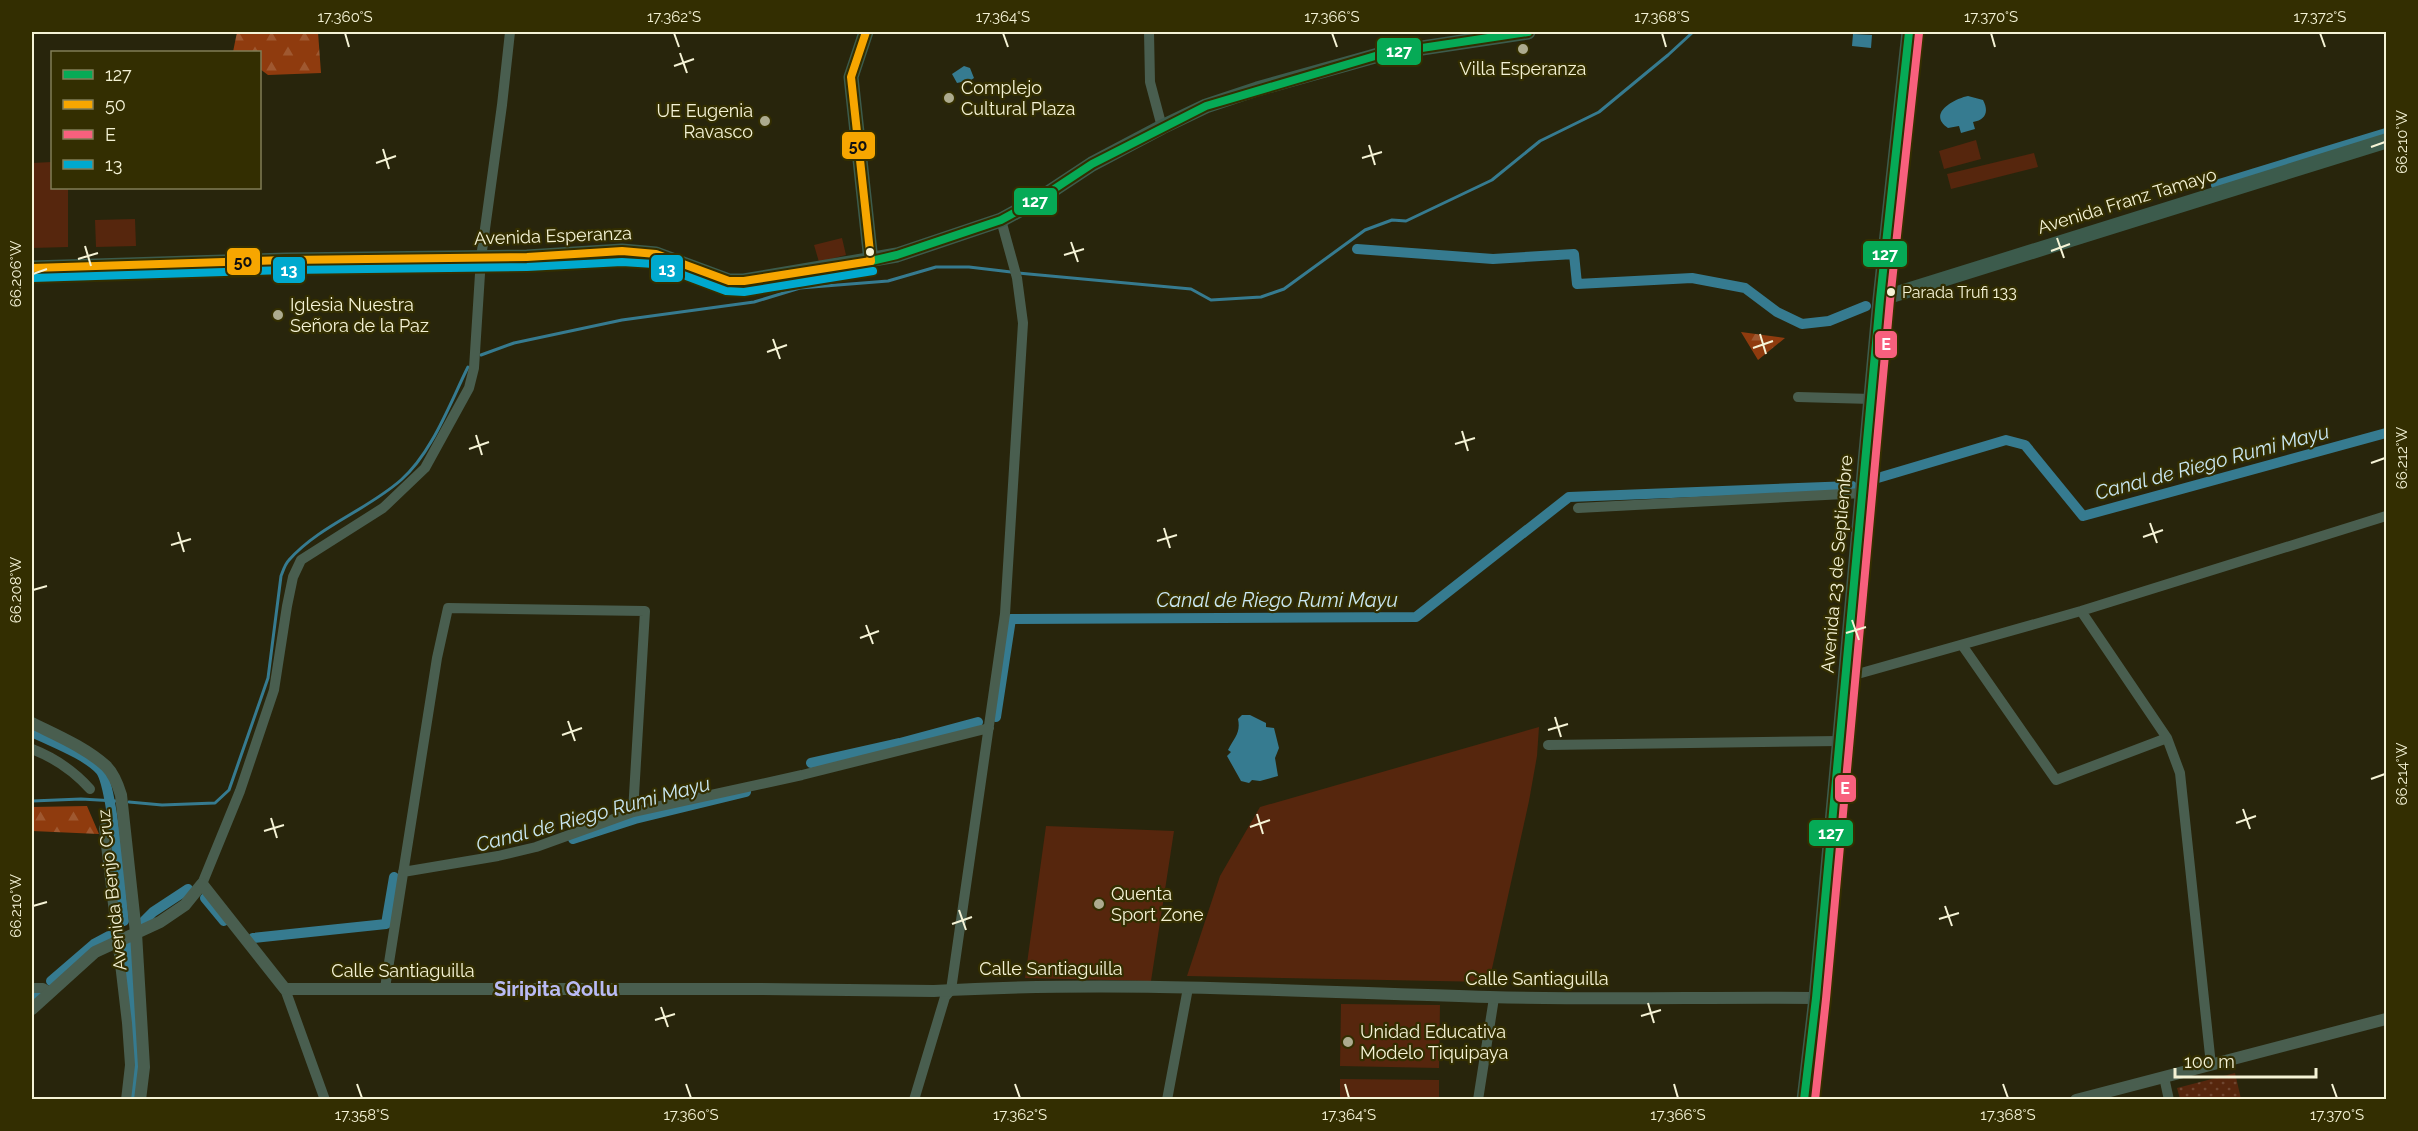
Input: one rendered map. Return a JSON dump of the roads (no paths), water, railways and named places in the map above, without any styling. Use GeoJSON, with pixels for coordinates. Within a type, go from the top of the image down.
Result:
{"type":"FeatureCollection","features":[{"type":"Feature","properties":{"kind":"main road"},"geometry":{"type":"LineString","coordinates":[[866,32],[851,77],[871,261]]}},
{"type":"Feature","properties":{"kind":"main road","name":"Avenida Esperanza"},"geometry":{"type":"LineString","coordinates":[[32,268],[286,260],[527,257],[622,251],[656,254],[729,281],[744,281],[871,261],[897,255],[1001,220],[1036,201],[1092,164],[1162,126],[1206,106],[1382,54],[1528,32]]}},
{"type":"Feature","properties":{"kind":"main road","name":"Avenida 23 de Septiembre"},"geometry":{"type":"LineString","coordinates":[[1804,1100],[1847,677],[1880,299],[1909,32]]}},
{"type":"Feature","properties":{"kind":"main road","name":"Avenida Franz Tamayo"},"geometry":{"type":"LineString","coordinates":[[1880,299],[2386,141]]}},
{"type":"Feature","properties":{"kind":"street"},"geometry":{"type":"LineString","coordinates":[[32,1009],[96,952],[160,922],[185,905],[202,884],[240,791],[274,690],[293,577],[301,560],[383,507],[425,468],[469,388],[474,367],[481,258],[510,32]]}},
{"type":"Feature","properties":{"kind":"street"},"geometry":{"type":"LineString","coordinates":[[1149,32],[1150,82],[1162,126]]}},
{"type":"Feature","properties":{"kind":"street"},"geometry":{"type":"LineString","coordinates":[[914,1100],[945,997],[951,990],[1005,614],[1023,323],[1016,275],[1001,220]]}},
{"type":"Feature","properties":{"kind":"street"},"geometry":{"type":"LineString","coordinates":[[1798,398],[1872,399]]}},
{"type":"Feature","properties":{"kind":"street"},"geometry":{"type":"LineString","coordinates":[[1578,508],[1863,493]]}},
{"type":"Feature","properties":{"kind":"street"},"geometry":{"type":"LineString","coordinates":[[1847,677],[2081,611],[2386,516]]}},
{"type":"Feature","properties":{"kind":"street"},"geometry":{"type":"LineString","coordinates":[[385,988],[437,658],[448,608],[645,611],[633,812]]}},
{"type":"Feature","properties":{"kind":"street"},"geometry":{"type":"LineString","coordinates":[[2081,611],[2167,738],[2180,773],[2211,1065]]}},
{"type":"Feature","properties":{"kind":"street"},"geometry":{"type":"LineString","coordinates":[[1962,645],[2056,780],[2167,738]]}},
{"type":"Feature","properties":{"kind":"street","name":"Avenida Benjo Cruz"},"geometry":{"type":"LineString","coordinates":[[32,723],[107,767],[116,780],[121,795],[136,933],[144,1067],[140,1100]]}},
{"type":"Feature","properties":{"kind":"street"},"geometry":{"type":"LineString","coordinates":[[403,872],[498,856],[536,847],[633,812],[802,775],[988,728]]}},
{"type":"Feature","properties":{"kind":"street"},"geometry":{"type":"LineString","coordinates":[[50,754],[57,737]]}},
{"type":"Feature","properties":{"kind":"street"},"geometry":{"type":"LineString","coordinates":[[1548,745],[1839,741]]}},
{"type":"Feature","properties":{"kind":"street","name":"Avenida Benjo Cruz"},"geometry":{"type":"LineString","coordinates":[[32,749],[50,754],[77,775],[90,789]]}},
{"type":"Feature","properties":{"kind":"street","name":"Avenida Benjo Cruz"},"geometry":{"type":"LineString","coordinates":[[105,828],[130,1065],[126,1100]]}},
{"type":"Feature","properties":{"kind":"street"},"geometry":{"type":"LineString","coordinates":[[202,884],[285,989],[325,1100]]}},
{"type":"Feature","properties":{"kind":"street","name":"Calle Santiaguilla"},"geometry":{"type":"LineString","coordinates":[[285,989],[951,990],[1077,986],[1494,998],[1816,998]]}},
{"type":"Feature","properties":{"kind":"street"},"geometry":{"type":"LineString","coordinates":[[32,988],[43,988],[50,992]]}},
{"type":"Feature","properties":{"kind":"street"},"geometry":{"type":"LineString","coordinates":[[1167,1100],[1188,988]]}},
{"type":"Feature","properties":{"kind":"street"},"geometry":{"type":"LineString","coordinates":[[1478,1100],[1494,998]]}},
{"type":"Feature","properties":{"kind":"street"},"geometry":{"type":"LineString","coordinates":[[2076,1100],[2386,1019]]}},
{"type":"Feature","properties":{"kind":"street"},"geometry":{"type":"LineString","coordinates":[[2164,1077],[2169,1100]]}},
{"type":"Feature","properties":{"kind":"water"},"geometry":{"type":"Polygon","coordinates":[[[1853,34],[1872,35],[1871,48],[1852,46],[1853,34]]]}},
{"type":"Feature","properties":{"kind":"water"},"geometry":{"type":"Polygon","coordinates":[[[964,66],[970,68],[974,78],[957,83],[952,74],[964,66]]]}},
{"type":"Feature","properties":{"kind":"water"},"geometry":{"type":"Polygon","coordinates":[[[1968,96],[1983,100],[1985,114],[1981,119],[1973,122],[1975,129],[1961,133],[1959,126],[1948,128],[1942,123],[1941,113],[1956,100],[1968,96]]]}},
{"type":"Feature","properties":{"kind":"water"},"geometry":{"type":"Polygon","coordinates":[[[1242,715],[1250,715],[1266,723],[1266,727],[1274,728],[1279,748],[1275,758],[1278,776],[1260,781],[1252,780],[1249,783],[1241,781],[1227,756],[1231,752],[1228,750],[1238,732],[1238,719],[1242,715]]]}},
{"type":"Feature","properties":{"kind":"waterway"},"geometry":{"type":"LineString","coordinates":[[1018,273],[1191,289],[1211,300],[1261,297],[1284,289],[1365,230],[1392,220],[1406,221],[1492,180],[1540,141],[1599,112],[1693,32]]}},
{"type":"Feature","properties":{"kind":"waterway"},"geometry":{"type":"LineString","coordinates":[[2216,185],[2386,133]]}},
{"type":"Feature","properties":{"kind":"waterway"},"geometry":{"type":"LineString","coordinates":[[1357,249],[1493,259],[1574,254],[1577,284],[1692,278],[1745,288],[1777,312],[1802,324],[1829,321],[1866,306]]}},
{"type":"Feature","properties":{"kind":"waterway"},"geometry":{"type":"LineString","coordinates":[[481,355],[514,343],[622,320],[754,302],[800,288],[888,281],[936,267],[969,267],[1011,272]]}},
{"type":"Feature","properties":{"kind":"waterway"},"geometry":{"type":"LineString","coordinates":[[129,802],[162,805],[215,803],[229,790],[268,678],[281,576],[286,563],[314,537],[388,491],[412,469],[431,442],[468,367]]}},
{"type":"Feature","properties":{"kind":"waterway","name":"Canal de Riego Rumi Mayu"},"geometry":{"type":"LineString","coordinates":[[1871,480],[2006,440],[2025,445],[2083,516],[2386,433]]}},
{"type":"Feature","properties":{"kind":"waterway","name":"Canal de Riego Rumi Mayu"},"geometry":{"type":"LineString","coordinates":[[996,717],[1011,619],[1416,617],[1569,497],[1852,486]]}},
{"type":"Feature","properties":{"kind":"waterway","name":"Canal de Riego Rumi Mayu"},"geometry":{"type":"LineString","coordinates":[[811,763],[978,722]]}},
{"type":"Feature","properties":{"kind":"waterway"},"geometry":{"type":"LineString","coordinates":[[32,732],[94,764],[105,780],[113,818],[124,921]]}},
{"type":"Feature","properties":{"kind":"waterway","name":"Canal de Riego Rumi Mayu"},"geometry":{"type":"LineString","coordinates":[[573,839],[635,819],[746,792]]}},
{"type":"Feature","properties":{"kind":"waterway"},"geometry":{"type":"LineString","coordinates":[[32,801],[81,799],[116,801]]}},
{"type":"Feature","properties":{"kind":"waterway","name":"Canal de Riego Rumi Mayu"},"geometry":{"type":"LineString","coordinates":[[253,938],[386,924],[394,877]]}},
{"type":"Feature","properties":{"kind":"waterway","name":"Canal de Riego Rumi Mayu"},"geometry":{"type":"LineString","coordinates":[[144,921],[153,912],[188,889]]}},
{"type":"Feature","properties":{"kind":"waterway","name":"Canal de Riego Rumi Mayu"},"geometry":{"type":"LineString","coordinates":[[205,898],[224,921]]}},
{"type":"Feature","properties":{"kind":"waterway","name":"Canal de Riego Rumi Mayu"},"geometry":{"type":"LineString","coordinates":[[51,981],[94,944],[109,936]]}},
{"type":"Feature","properties":{"kind":"waterway"},"geometry":{"type":"LineString","coordinates":[[128,946],[136,1048],[132,1100]]}},
{"type":"Feature","properties":{"kind":"waterway","name":"Canal de Riego Rumi Mayu"},"geometry":{"type":"LineString","coordinates":[[32,1001],[38,994]]}},
{"type":"Feature","properties":{"kind":"place","name":"Villa Esperanza"},"geometry":{"type":"Point","coordinates":[1523,49]}},
{"type":"Feature","properties":{"kind":"place","name":"Complejo Cultural Plaza"},"geometry":{"type":"Point","coordinates":[949,98]}},
{"type":"Feature","properties":{"kind":"place","name":"UE Eugenia Ravasco"},"geometry":{"type":"Point","coordinates":[765,121]}},
{"type":"Feature","properties":{"kind":"place","name":"Parada Trufi 133"},"geometry":{"type":"Point","coordinates":[1891,292]}},
{"type":"Feature","properties":{"kind":"place","name":"Iglesia Nuestra Señora de la Paz"},"geometry":{"type":"Point","coordinates":[278,315]}},
{"type":"Feature","properties":{"kind":"place","name":"Quenta Sport Zone"},"geometry":{"type":"Point","coordinates":[1099,904]}},
{"type":"Feature","properties":{"kind":"place","name":"Unidad Educativa Modelo Tiquipaya"},"geometry":{"type":"Point","coordinates":[1348,1042]}},
{"type":"Feature","properties":{"kind":"district","name":"Siripita Qollu"},"geometry":{"type":"Point","coordinates":[556,989]}}]}
